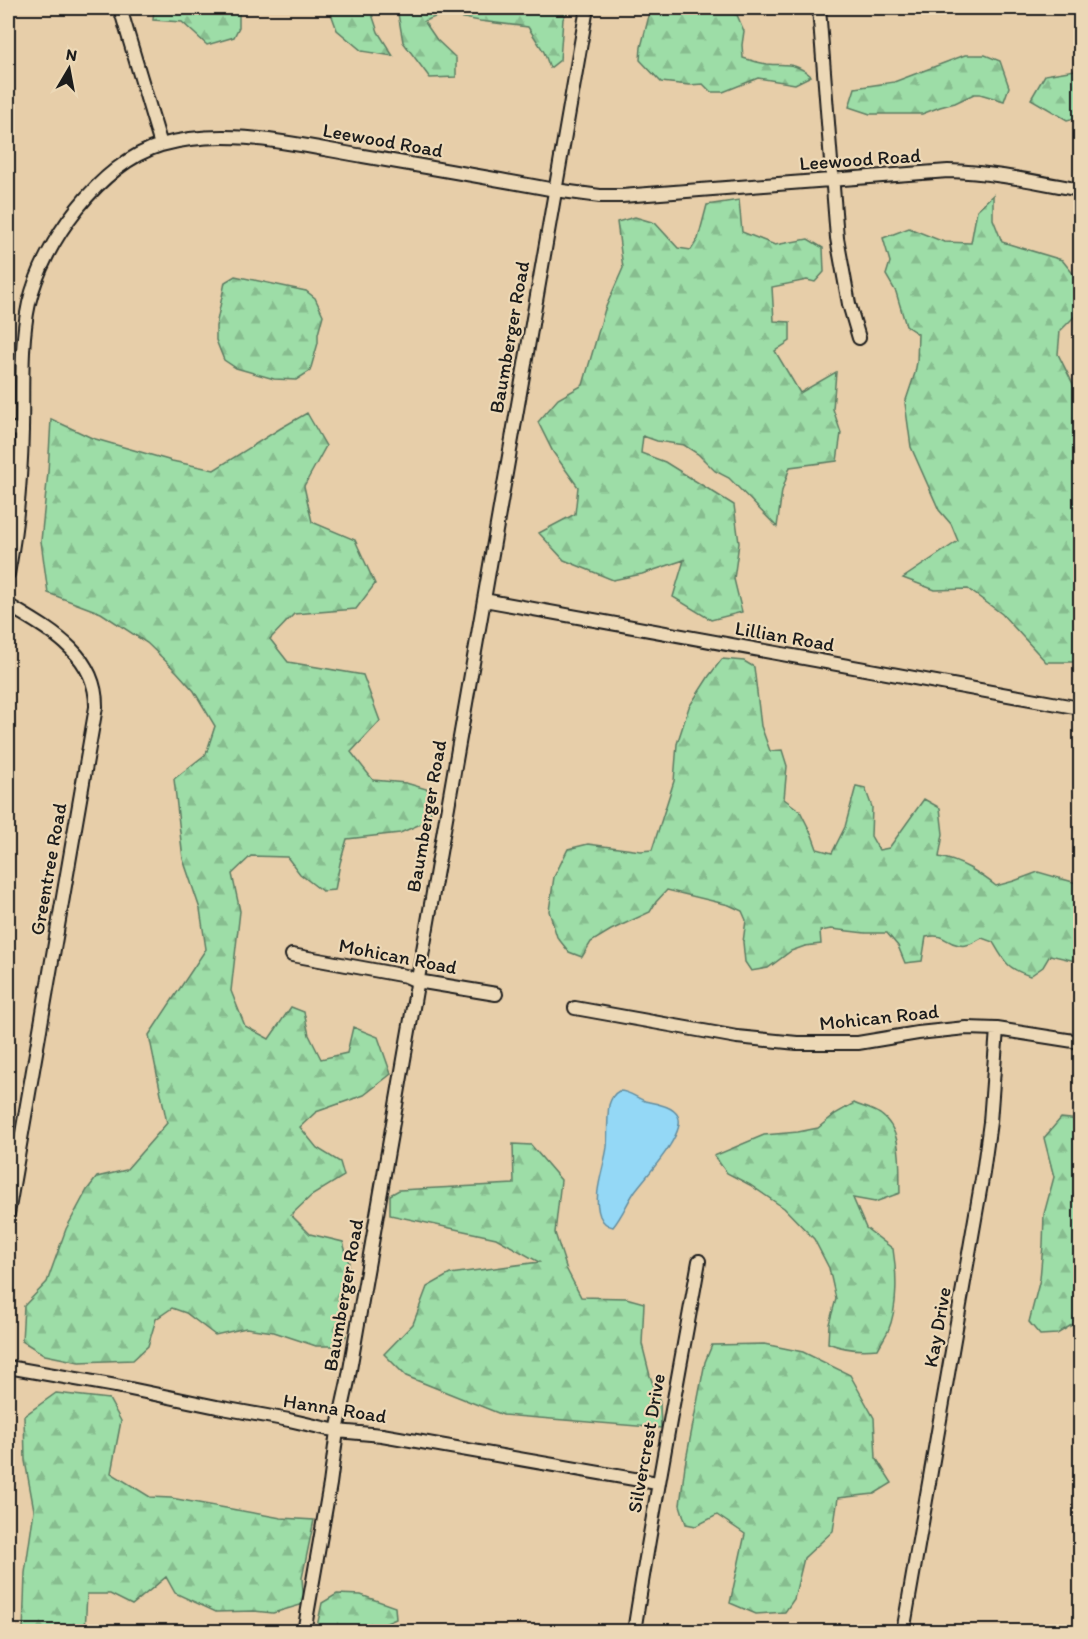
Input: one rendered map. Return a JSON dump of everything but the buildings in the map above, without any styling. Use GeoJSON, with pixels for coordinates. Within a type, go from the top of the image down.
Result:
{"type":"FeatureCollection","features":[{"type":"Feature","properties":{"kind":"street"},"geometry":{"type":"LineString","coordinates":[[120,8],[161,145]]}},
{"type":"Feature","properties":{"kind":"street","name":"Baumberger Road"},"geometry":{"type":"LineString","coordinates":[[304,1632],[337,1431],[348,1381],[587,8]]}},
{"type":"Feature","properties":{"kind":"street"},"geometry":{"type":"LineString","coordinates":[[819,8],[840,260],[859,338]]}},
{"type":"Feature","properties":{"kind":"street","name":"Leewood Road"},"geometry":{"type":"LineString","coordinates":[[8,574],[18,505],[27,318],[34,286],[46,256],[69,220],[97,187],[122,166],[161,145],[210,137],[273,141],[600,196],[948,171],[993,174],[1080,190]]}},
{"type":"Feature","properties":{"kind":"street"},"geometry":{"type":"LineString","coordinates":[[8,428],[22,431]]}},
{"type":"Feature","properties":{"kind":"street","name":"Lillian Road"},"geometry":{"type":"LineString","coordinates":[[484,600],[1080,708]]}},
{"type":"Feature","properties":{"kind":"street","name":"Greentree Road"},"geometry":{"type":"LineString","coordinates":[[8,605],[48,629],[75,653],[91,675],[96,694],[96,707],[8,1214]]}},
{"type":"Feature","properties":{"kind":"street","name":"Mohican Road"},"geometry":{"type":"LineString","coordinates":[[292,955],[406,976],[417,981],[496,994]]}},
{"type":"Feature","properties":{"kind":"street","name":"Mohican Road"},"geometry":{"type":"LineString","coordinates":[[575,1008],[737,1037],[797,1043],[858,1042],[942,1029],[966,1028],[998,1029],[1080,1042]]}},
{"type":"Feature","properties":{"kind":"street","name":"Kay Drive"},"geometry":{"type":"LineString","coordinates":[[903,1632],[983,1173],[998,1029]]}},
{"type":"Feature","properties":{"kind":"street","name":"Silvercrest Drive"},"geometry":{"type":"LineString","coordinates":[[634,1632],[657,1483],[699,1261]]}},
{"type":"Feature","properties":{"kind":"street","name":"Hanna Road"},"geometry":{"type":"LineString","coordinates":[[8,1367],[116,1386],[337,1431],[382,1435],[657,1483]]}},
{"type":"Feature","properties":{"kind":"green space"},"geometry":{"type":"Polygon","coordinates":[[[154,8],[239,8],[239,27],[234,37],[207,45],[182,22],[153,20],[154,8]]]}},
{"type":"Feature","properties":{"kind":"green space"},"geometry":{"type":"Polygon","coordinates":[[[329,8],[370,8],[378,32],[393,56],[362,51],[337,30],[329,8]]]}},
{"type":"Feature","properties":{"kind":"green space"},"geometry":{"type":"Polygon","coordinates":[[[397,8],[569,8],[563,19],[560,60],[550,68],[544,52],[528,27],[443,14],[424,21],[437,40],[456,58],[456,77],[430,78],[403,42],[397,8]]]}},
{"type":"Feature","properties":{"kind":"green space"},"geometry":{"type":"Polygon","coordinates":[[[651,8],[705,8],[737,15],[744,31],[743,58],[764,64],[795,66],[811,76],[795,84],[758,78],[723,92],[711,92],[703,84],[661,82],[640,60],[651,8]]]}},
{"type":"Feature","properties":{"kind":"green space"},"geometry":{"type":"Polygon","coordinates":[[[965,55],[985,55],[1000,61],[1009,87],[1004,101],[974,94],[922,114],[870,114],[849,107],[855,88],[894,82],[965,55]]]}},
{"type":"Feature","properties":{"kind":"green space"},"geometry":{"type":"Polygon","coordinates":[[[1080,71],[1080,117],[1067,120],[1031,99],[1045,75],[1080,71]]]}},
{"type":"Feature","properties":{"kind":"green space"},"geometry":{"type":"Polygon","coordinates":[[[993,195],[993,219],[1002,242],[1062,260],[1080,285],[1080,311],[1060,331],[1058,354],[1073,384],[1080,408],[1080,658],[1075,662],[1046,662],[1002,614],[968,589],[935,590],[903,578],[958,541],[951,524],[939,510],[911,447],[905,403],[915,373],[918,334],[906,326],[896,292],[886,275],[890,262],[883,238],[909,228],[944,242],[971,243],[977,210],[993,195]]]}},
{"type":"Feature","properties":{"kind":"green space"},"geometry":{"type":"Polygon","coordinates":[[[739,200],[742,232],[775,245],[808,239],[823,248],[824,272],[815,282],[807,280],[772,287],[774,321],[790,322],[790,341],[775,351],[800,393],[836,372],[833,409],[841,433],[837,461],[790,467],[782,491],[777,527],[729,478],[715,471],[698,454],[684,445],[657,441],[643,436],[641,453],[665,462],[734,505],[739,543],[734,579],[742,612],[711,620],[673,597],[684,560],[642,574],[613,580],[564,560],[539,533],[575,514],[578,487],[553,452],[538,422],[558,399],[583,385],[605,309],[623,268],[617,222],[635,217],[655,223],[678,248],[691,250],[698,239],[707,205],[739,200]]]}},
{"type":"Feature","properties":{"kind":"green space"},"geometry":{"type":"Polygon","coordinates":[[[235,276],[306,291],[315,298],[323,315],[310,371],[296,380],[274,379],[236,368],[224,360],[216,340],[216,326],[225,282],[235,276]]]}},
{"type":"Feature","properties":{"kind":"green space"},"geometry":{"type":"Polygon","coordinates":[[[307,413],[326,446],[304,486],[312,522],[355,540],[375,584],[356,609],[294,614],[270,639],[288,662],[363,675],[380,721],[351,752],[373,780],[406,783],[433,791],[430,820],[400,833],[347,839],[335,890],[322,891],[300,874],[287,857],[251,856],[232,874],[240,911],[231,991],[245,1026],[269,1039],[291,1007],[304,1012],[309,1035],[321,1059],[347,1053],[353,1027],[378,1037],[391,1074],[364,1095],[316,1112],[300,1127],[317,1148],[340,1162],[344,1176],[311,1196],[291,1215],[310,1234],[343,1242],[349,1263],[340,1311],[346,1336],[339,1346],[316,1346],[274,1332],[246,1328],[215,1335],[186,1313],[172,1308],[156,1319],[148,1346],[133,1360],[79,1362],[45,1355],[22,1341],[24,1306],[47,1282],[66,1229],[87,1190],[97,1177],[126,1170],[167,1123],[149,1035],[206,949],[200,909],[183,859],[174,779],[206,754],[215,726],[194,691],[147,643],[101,613],[48,593],[41,541],[51,419],[92,438],[172,461],[214,470],[307,413]]]}},
{"type":"Feature","properties":{"kind":"green space"},"geometry":{"type":"Polygon","coordinates":[[[722,659],[744,661],[754,667],[761,726],[770,751],[782,750],[787,766],[784,799],[800,811],[817,849],[832,853],[845,827],[856,786],[865,788],[872,807],[871,836],[879,850],[889,848],[924,799],[940,808],[943,834],[939,857],[969,868],[996,886],[1038,872],[1080,884],[1080,962],[1050,955],[1043,967],[1030,976],[1007,964],[993,942],[982,938],[971,944],[962,945],[933,936],[926,937],[922,961],[905,963],[898,946],[887,933],[831,929],[820,931],[821,944],[791,951],[768,968],[751,971],[745,962],[743,942],[746,920],[742,911],[729,905],[667,890],[650,912],[591,942],[582,957],[569,952],[557,937],[549,911],[554,877],[568,849],[588,844],[641,851],[652,850],[674,781],[677,744],[689,707],[722,659]]]}},
{"type":"Feature","properties":{"kind":"green space"},"geometry":{"type":"Polygon","coordinates":[[[854,1103],[877,1112],[888,1121],[897,1139],[900,1161],[900,1193],[875,1202],[853,1198],[866,1228],[893,1249],[896,1280],[894,1312],[888,1331],[878,1349],[871,1350],[847,1349],[828,1343],[829,1324],[836,1299],[829,1268],[814,1239],[784,1208],[750,1185],[727,1173],[714,1156],[764,1135],[818,1128],[835,1114],[854,1103]]]}},
{"type":"Feature","properties":{"kind":"green space"},"geometry":{"type":"Polygon","coordinates":[[[1061,1118],[1080,1120],[1080,1320],[1057,1334],[1040,1335],[1029,1322],[1040,1279],[1044,1214],[1054,1177],[1044,1138],[1061,1118]]]}},
{"type":"Feature","properties":{"kind":"green space"},"geometry":{"type":"Polygon","coordinates":[[[513,1144],[531,1145],[561,1180],[555,1233],[567,1270],[581,1297],[626,1298],[644,1303],[642,1344],[660,1403],[661,1428],[503,1415],[406,1376],[384,1354],[413,1324],[427,1287],[450,1274],[539,1262],[496,1238],[390,1215],[390,1195],[399,1190],[514,1184],[513,1144]]]}},
{"type":"Feature","properties":{"kind":"green space"},"geometry":{"type":"Polygon","coordinates":[[[764,1344],[803,1352],[850,1375],[874,1418],[876,1458],[892,1483],[874,1494],[838,1498],[833,1531],[804,1558],[794,1599],[785,1612],[756,1614],[730,1603],[745,1534],[717,1515],[696,1526],[686,1524],[680,1505],[685,1465],[705,1362],[712,1345],[764,1344]]]}},
{"type":"Feature","properties":{"kind":"green space"},"geometry":{"type":"Polygon","coordinates":[[[56,1393],[109,1399],[121,1421],[111,1473],[150,1497],[171,1498],[281,1518],[314,1520],[302,1578],[304,1604],[273,1613],[216,1612],[175,1593],[166,1577],[132,1605],[110,1594],[87,1594],[85,1631],[23,1632],[25,1573],[34,1510],[25,1461],[24,1416],[56,1393]]]}},
{"type":"Feature","properties":{"kind":"green space"},"geometry":{"type":"Polygon","coordinates":[[[337,1594],[361,1595],[395,1607],[396,1619],[368,1631],[316,1631],[322,1603],[337,1594]]]}},
{"type":"Feature","properties":{"kind":"water"},"geometry":{"type":"Polygon","coordinates":[[[619,1091],[672,1109],[678,1116],[679,1124],[671,1144],[635,1191],[613,1227],[605,1224],[601,1218],[597,1199],[607,1147],[609,1105],[612,1097],[619,1091]]]}}]}
